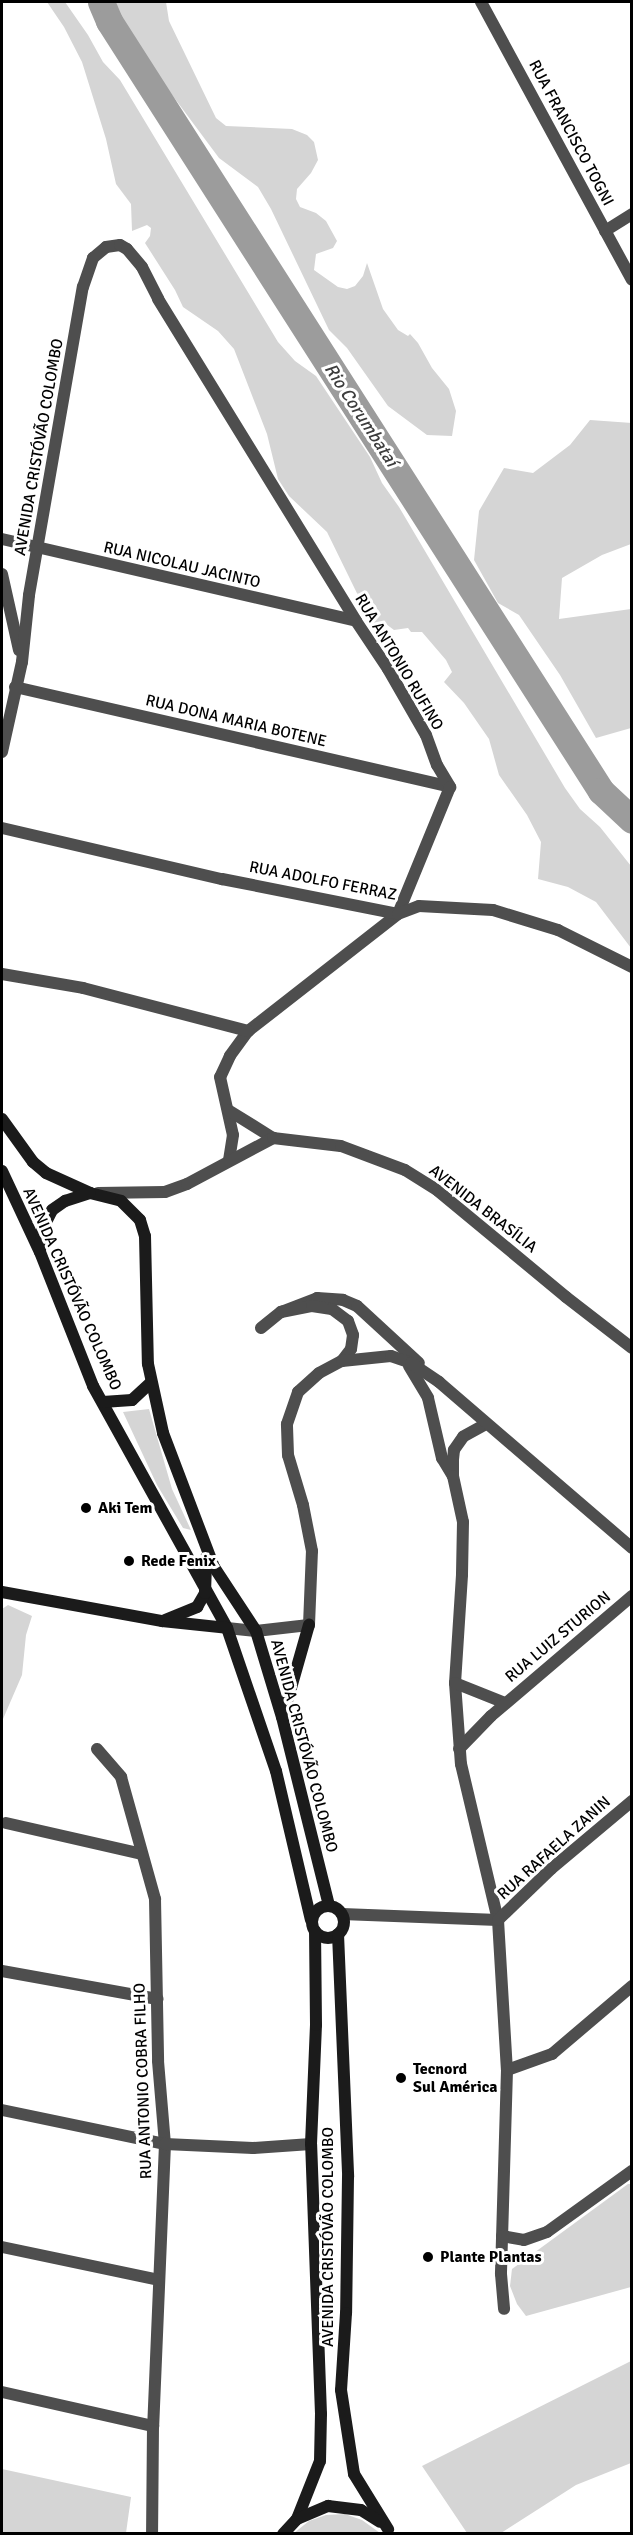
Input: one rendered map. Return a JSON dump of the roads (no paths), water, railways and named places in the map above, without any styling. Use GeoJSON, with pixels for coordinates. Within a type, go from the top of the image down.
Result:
{"type":"FeatureCollection","features":[{"type":"Feature","properties":{"kind":"street","name":"RUA FRANCISCO TOGNI"},"geometry":{"type":"LineString","coordinates":[[481,2],[632,280]]}},
{"type":"Feature","properties":{"kind":"street"},"geometry":{"type":"LineString","coordinates":[[605,231],[632,214]]}},
{"type":"Feature","properties":{"kind":"street","name":"AVENIDA CRISTÓVÃO COLOMBO"},"geometry":{"type":"LineString","coordinates":[[2,752],[22,662],[29,595],[83,287],[90,264],[99,251],[114,245],[127,249]]}},
{"type":"Feature","properties":{"kind":"street","name":"RUA ANTONIO RUFINO"},"geometry":{"type":"LineString","coordinates":[[127,249],[142,267],[158,299],[356,621],[388,669],[426,735],[437,765],[450,787]]}},
{"type":"Feature","properties":{"kind":"street","name":"RUA NICOLAU JACINTO"},"geometry":{"type":"LineString","coordinates":[[2,539],[356,621]]}},
{"type":"Feature","properties":{"kind":"street"},"geometry":{"type":"LineString","coordinates":[[2,574],[22,662]]}},
{"type":"Feature","properties":{"kind":"street","name":"RUA DONA MARIA BOTENE"},"geometry":{"type":"LineString","coordinates":[[15,687],[450,787]]}},
{"type":"Feature","properties":{"kind":"street"},"geometry":{"type":"LineString","coordinates":[[229,1161],[233,1135],[220,1077],[233,1051],[248,1031],[398,914],[450,787]]}},
{"type":"Feature","properties":{"kind":"street","name":"RUA ADOLFO FERRAZ"},"geometry":{"type":"LineString","coordinates":[[2,828],[222,879],[398,914],[419,906],[494,910],[558,930],[632,967]]}},
{"type":"Feature","properties":{"kind":"street"},"geometry":{"type":"LineString","coordinates":[[2,974],[83,988],[248,1031]]}},
{"type":"Feature","properties":{"kind":"street"},"geometry":{"type":"LineString","coordinates":[[228,1110],[273,1138]]}},
{"type":"Feature","properties":{"kind":"street","name":"AVENIDA CRISTÓVÃO COLOMBO"},"geometry":{"type":"LineString","coordinates":[[2,1119],[33,1162],[46,1173],[90,1193],[121,1202],[140,1220],[145,1236],[145,1326],[151,1382],[168,1454],[214,1567],[225,1588],[256,1630],[282,1717],[329,1905]]}},
{"type":"Feature","properties":{"kind":"street"},"geometry":{"type":"LineString","coordinates":[[40,1252],[42,1230],[52,1210],[65,1202],[90,1193],[165,1192],[187,1184],[273,1138]]}},
{"type":"Feature","properties":{"kind":"street","name":"AVENIDA BRASÍLIA"},"geometry":{"type":"LineString","coordinates":[[273,1138],[341,1146],[405,1170],[438,1191],[566,1298],[632,1348]]}},
{"type":"Feature","properties":{"kind":"street","name":"AVENIDA CRISTÓVÃO COLOMBO"},"geometry":{"type":"LineString","coordinates":[[2,1171],[40,1252],[93,1386],[227,1628],[276,1771],[313,1926],[316,2025],[311,2144],[321,2414],[320,2461],[297,2519]]}},
{"type":"Feature","properties":{"kind":"street"},"geometry":{"type":"LineString","coordinates":[[261,1328],[281,1312],[317,1298],[330,1298],[357,1306],[486,1424],[632,1548]]}},
{"type":"Feature","properties":{"kind":"street"},"geometry":{"type":"LineString","coordinates":[[281,1312],[312,1306],[332,1309],[342,1314],[348,1321],[353,1335],[351,1349],[342,1361]]}},
{"type":"Feature","properties":{"kind":"street"},"geometry":{"type":"LineString","coordinates":[[282,1717],[309,1625],[312,1551],[303,1505],[288,1455],[287,1424],[293,1402],[303,1387],[319,1373],[342,1361],[380,1356],[402,1359],[439,1382]]}},
{"type":"Feature","properties":{"kind":"street"},"geometry":{"type":"LineString","coordinates":[[402,1359],[428,1398],[442,1458],[453,1476]]}},
{"type":"Feature","properties":{"kind":"street"},"geometry":{"type":"LineString","coordinates":[[103,1402],[120,1403],[132,1400],[151,1382]]}},
{"type":"Feature","properties":{"kind":"street"},"geometry":{"type":"LineString","coordinates":[[486,1424],[467,1433],[458,1444],[453,1460],[453,1476],[463,1522],[455,1683],[459,1749],[498,1920],[507,2070],[502,2236],[504,2309]]}},
{"type":"Feature","properties":{"kind":"street"},"geometry":{"type":"LineString","coordinates":[[162,1621],[197,1607],[206,1593],[208,1568],[205,1541]]}},
{"type":"Feature","properties":{"kind":"street"},"geometry":{"type":"LineString","coordinates":[[2,1592],[162,1621],[227,1628],[256,1630],[309,1625]]}},
{"type":"Feature","properties":{"kind":"street","name":"RUA LUIZ STURION"},"geometry":{"type":"LineString","coordinates":[[459,1749],[505,1703],[632,1596]]}},
{"type":"Feature","properties":{"kind":"street","name":"RUA LUIZ STURION"},"geometry":{"type":"LineString","coordinates":[[455,1683],[505,1703]]}},
{"type":"Feature","properties":{"kind":"street","name":"RUA ANTONIO COBRA FILHO"},"geometry":{"type":"LineString","coordinates":[[97,1749],[121,1777],[155,1899],[157,1999],[165,2144],[153,2426],[152,2534]]}},
{"type":"Feature","properties":{"kind":"street","name":"RUA RAFAELA ZANIN"},"geometry":{"type":"LineString","coordinates":[[498,1920],[551,1869],[632,1801]]}},
{"type":"Feature","properties":{"kind":"street"},"geometry":{"type":"LineString","coordinates":[[6,1823],[142,1854]]}},
{"type":"Feature","properties":{"kind":"street"},"geometry":{"type":"LineString","coordinates":[[342,1914],[344,1925],[338,1934],[328,1938],[313,1926],[318,1908],[329,1905],[342,1914],[498,1920]]}},
{"type":"Feature","properties":{"kind":"street","name":"AVENIDA CRISTÓVÃO COLOMBO"},"geometry":{"type":"LineString","coordinates":[[338,1934],[348,2177],[346,2313],[341,2390],[354,2474],[389,2531]]}},
{"type":"Feature","properties":{"kind":"street"},"geometry":{"type":"LineString","coordinates":[[2,1971],[157,1999]]}},
{"type":"Feature","properties":{"kind":"street"},"geometry":{"type":"LineString","coordinates":[[507,2070],[552,2054],[632,1986]]}},
{"type":"Feature","properties":{"kind":"street"},"geometry":{"type":"LineString","coordinates":[[2,2110],[165,2144],[253,2148],[311,2144]]}},
{"type":"Feature","properties":{"kind":"street"},"geometry":{"type":"LineString","coordinates":[[502,2236],[524,2240],[547,2232],[632,2170]]}},
{"type":"Feature","properties":{"kind":"street"},"geometry":{"type":"LineString","coordinates":[[2,2247],[159,2280]]}},
{"type":"Feature","properties":{"kind":"street"},"geometry":{"type":"LineString","coordinates":[[2,2392],[153,2426]]}},
{"type":"Feature","properties":{"kind":"street"},"geometry":{"type":"LineString","coordinates":[[283,2534],[297,2519],[328,2506],[344,2506],[376,2517],[389,2531]]}},
{"type":"Feature","properties":{"kind":"waterway","name":"Rio Corumbataí"},"geometry":{"type":"LineString","coordinates":[[101,2],[109,21],[601,791],[632,820]]}},
{"type":"Feature","properties":{"kind":"place","name":"Aki Tem"},"geometry":{"type":"Point","coordinates":[86,1508]}},
{"type":"Feature","properties":{"kind":"place","name":"Rede Fenix"},"geometry":{"type":"Point","coordinates":[129,1561]}},
{"type":"Feature","properties":{"kind":"place","name":"Tecnord Sul América"},"geometry":{"type":"Point","coordinates":[401,2078]}},
{"type":"Feature","properties":{"kind":"place","name":"Plante Plantas"},"geometry":{"type":"Point","coordinates":[428,2257]}}]}
